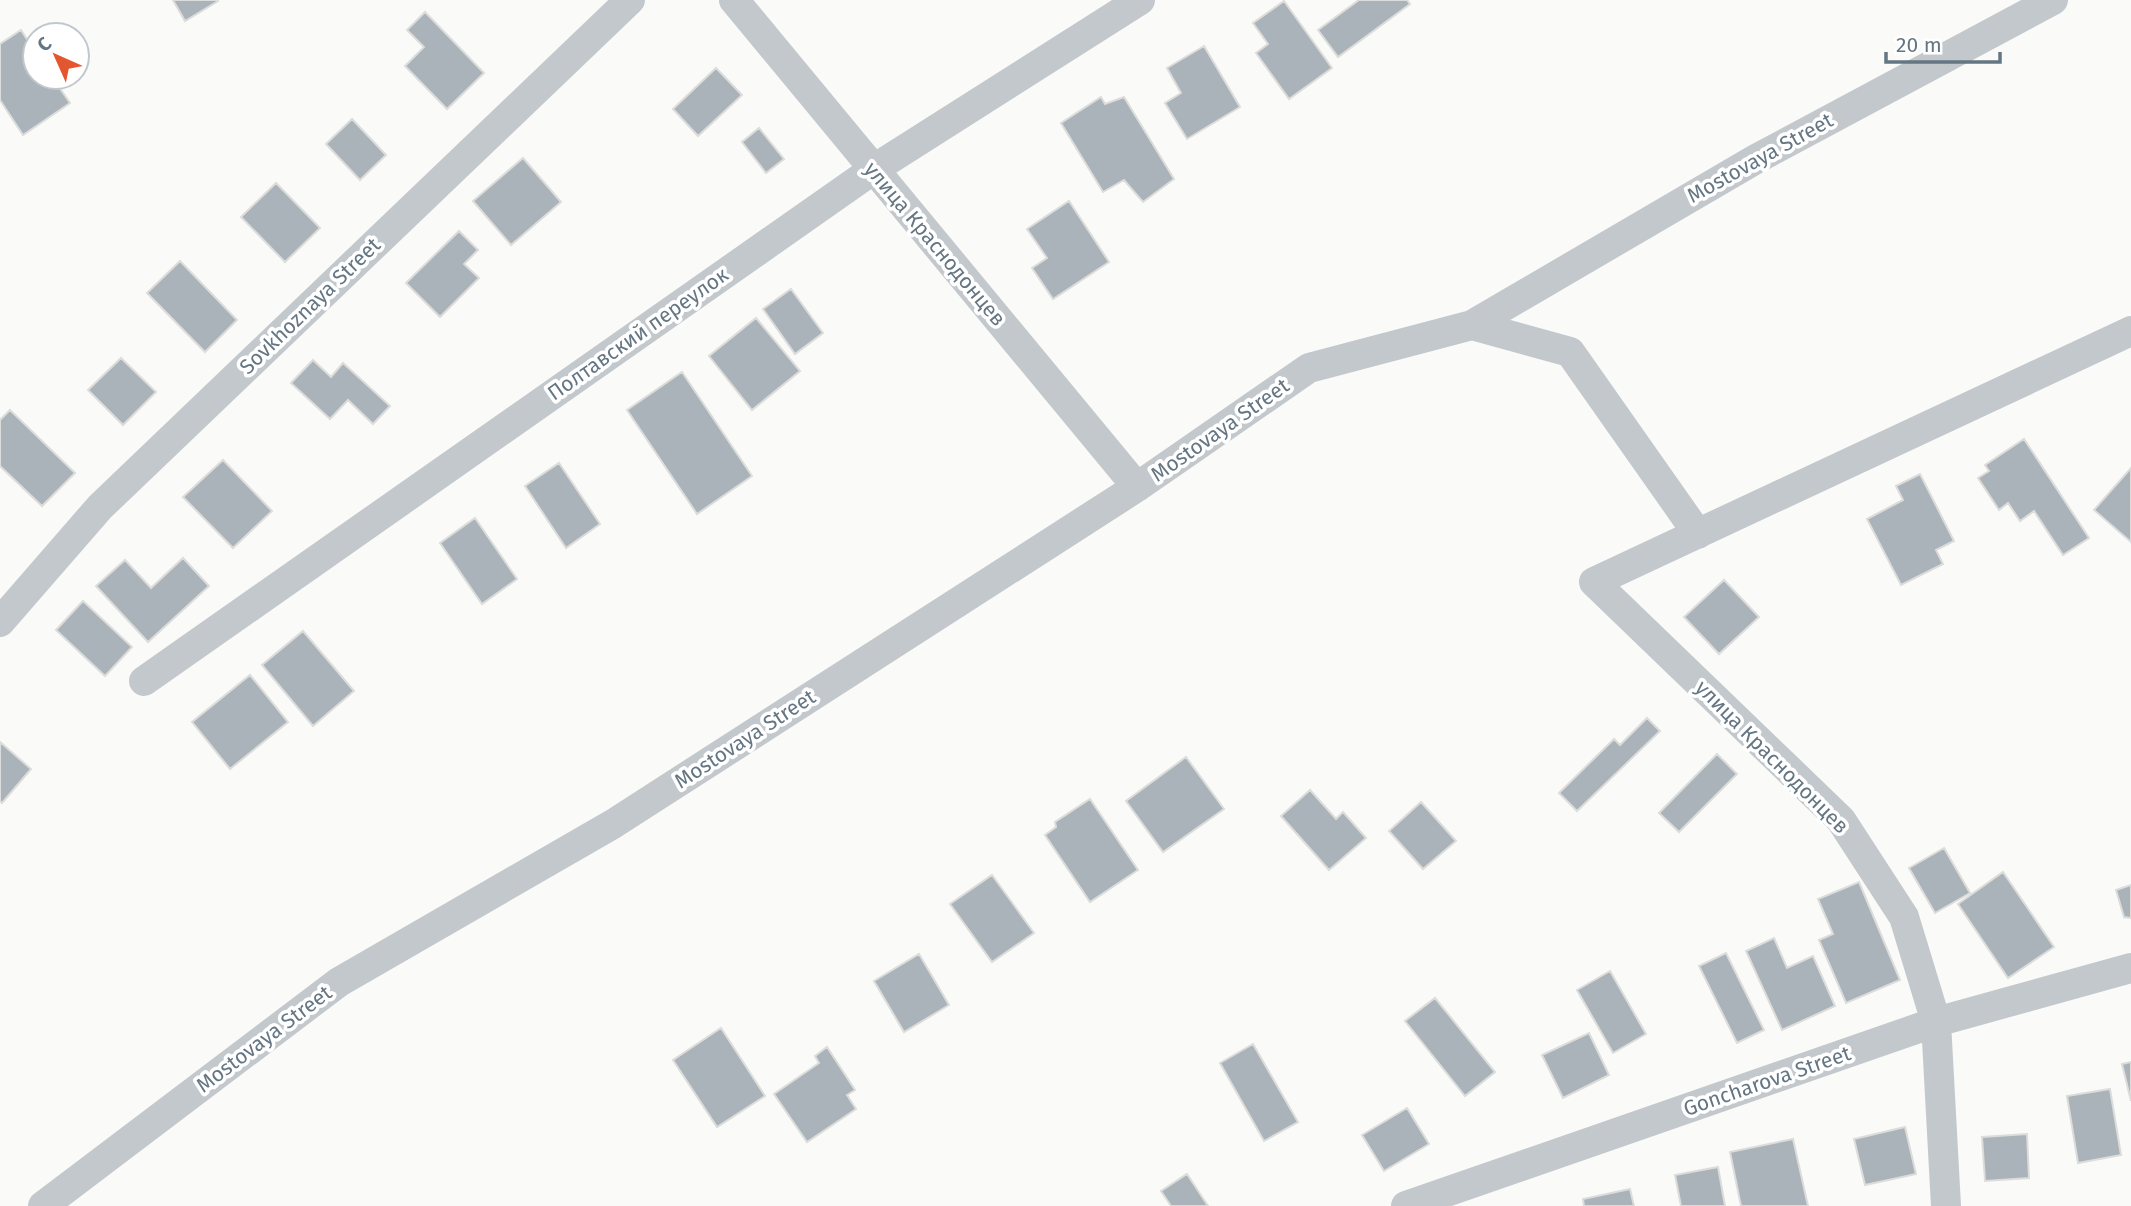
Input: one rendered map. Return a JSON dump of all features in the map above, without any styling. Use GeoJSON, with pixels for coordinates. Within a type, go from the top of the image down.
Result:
{"type":"FeatureCollection","features":[{"type":"Feature","properties":{"kind":"street","name":"Sovkhoznaya Street"},"geometry":{"type":"LineString","coordinates":[[0,622],[100,507],[630,0]]}},
{"type":"Feature","properties":{"kind":"street","name":"улица Краснодонцев"},"geometry":{"type":"LineString","coordinates":[[734,0],[1137,487]]}},
{"type":"Feature","properties":{"kind":"street","name":"Полтавский переулок"},"geometry":{"type":"LineString","coordinates":[[145,681],[874,169],[1140,0]]}},
{"type":"Feature","properties":{"kind":"street","name":"Mostovaya Street"},"geometry":{"type":"LineString","coordinates":[[43,1206],[339,982],[612,824],[1137,487],[1309,368],[1472,326],[1756,159],[2053,0]]}},
{"type":"Feature","properties":{"kind":"street","name":"Mostovaya Street"},"geometry":{"type":"LineString","coordinates":[[1472,326],[1570,352],[1698,534]]}},
{"type":"Feature","properties":{"kind":"street"},"geometry":{"type":"LineString","coordinates":[[1698,534],[2131,331]]}},
{"type":"Feature","properties":{"kind":"street","name":"улица Краснодонцев"},"geometry":{"type":"LineString","coordinates":[[1698,534],[1594,582],[1841,820],[1904,917],[1936,1022],[1946,1206]]}},
{"type":"Feature","properties":{"kind":"street","name":"Goncharova Street"},"geometry":{"type":"LineString","coordinates":[[1406,1206],[1936,1022],[2131,968]]}},
{"type":"Feature","properties":{"kind":"building"},"geometry":{"type":"Polygon","coordinates":[[[173,0],[217,0],[218,1],[185,21],[173,0]]]}},
{"type":"Feature","properties":{"kind":"building"},"geometry":{"type":"Polygon","coordinates":[[[1359,0],[1407,0],[1410,4],[1338,57],[1318,30],[1359,0]]]}},
{"type":"Feature","properties":{"kind":"building"},"geometry":{"type":"Polygon","coordinates":[[[1284,1],[1332,68],[1289,99],[1256,53],[1268,44],[1253,23],[1284,1]]]}},
{"type":"Feature","properties":{"kind":"building"},"geometry":{"type":"Polygon","coordinates":[[[425,12],[484,73],[447,109],[405,66],[424,47],[407,30],[425,12]]]}},
{"type":"Feature","properties":{"kind":"building"},"geometry":{"type":"Polygon","coordinates":[[[21,30],[21,91],[62,91],[70,103],[23,135],[0,100],[0,44],[21,30]]]}},
{"type":"Feature","properties":{"kind":"building"},"geometry":{"type":"Polygon","coordinates":[[[1204,46],[1240,107],[1187,139],[1165,103],[1181,93],[1167,68],[1204,46]]]}},
{"type":"Feature","properties":{"kind":"building"},"geometry":{"type":"Polygon","coordinates":[[[716,68],[742,95],[698,136],[673,109],[716,68]]]}},
{"type":"Feature","properties":{"kind":"building"},"geometry":{"type":"Polygon","coordinates":[[[1101,97],[1105,104],[1124,97],[1174,179],[1143,202],[1124,180],[1103,192],[1061,123],[1101,97]]]}},
{"type":"Feature","properties":{"kind":"building"},"geometry":{"type":"Polygon","coordinates":[[[352,119],[386,155],[360,180],[326,144],[352,119]]]}},
{"type":"Feature","properties":{"kind":"building"},"geometry":{"type":"Polygon","coordinates":[[[759,128],[784,159],[766,173],[742,142],[759,128]]]}},
{"type":"Feature","properties":{"kind":"building"},"geometry":{"type":"Polygon","coordinates":[[[523,158],[561,202],[511,245],[473,201],[523,158]]]}},
{"type":"Feature","properties":{"kind":"building"},"geometry":{"type":"Polygon","coordinates":[[[276,183],[320,228],[285,262],[241,217],[276,183]]]}},
{"type":"Feature","properties":{"kind":"building"},"geometry":{"type":"Polygon","coordinates":[[[1069,201],[1109,262],[1053,299],[1032,268],[1047,258],[1027,229],[1069,201]]]}},
{"type":"Feature","properties":{"kind":"building"},"geometry":{"type":"Polygon","coordinates":[[[459,231],[478,250],[464,264],[479,278],[440,317],[406,283],[459,231]]]}},
{"type":"Feature","properties":{"kind":"building"},"geometry":{"type":"Polygon","coordinates":[[[180,261],[237,320],[205,352],[147,293],[180,261]]]}},
{"type":"Feature","properties":{"kind":"building"},"geometry":{"type":"Polygon","coordinates":[[[791,289],[823,333],[795,354],[763,309],[791,289]]]}},
{"type":"Feature","properties":{"kind":"building"},"geometry":{"type":"Polygon","coordinates":[[[756,318],[800,371],[752,410],[709,356],[756,318]]]}},
{"type":"Feature","properties":{"kind":"building"},"geometry":{"type":"Polygon","coordinates":[[[121,358],[156,392],[123,425],[88,390],[121,358]]]}},
{"type":"Feature","properties":{"kind":"building"},"geometry":{"type":"Polygon","coordinates":[[[313,360],[331,377],[343,363],[390,406],[373,424],[348,400],[330,419],[291,383],[313,360]]]}},
{"type":"Feature","properties":{"kind":"building"},"geometry":{"type":"Polygon","coordinates":[[[682,372],[752,476],[697,514],[627,410],[682,372]]]}},
{"type":"Feature","properties":{"kind":"building"},"geometry":{"type":"Polygon","coordinates":[[[10,410],[75,473],[42,506],[0,466],[0,420],[10,410]]]}},
{"type":"Feature","properties":{"kind":"building"},"geometry":{"type":"Polygon","coordinates":[[[2024,439],[2089,538],[2063,555],[2034,511],[2020,521],[2008,503],[1999,510],[1978,478],[1989,471],[1985,465],[2024,439]]]}},
{"type":"Feature","properties":{"kind":"building"},"geometry":{"type":"Polygon","coordinates":[[[223,460],[272,511],[233,548],[183,497],[223,460]]]}},
{"type":"Feature","properties":{"kind":"building"},"geometry":{"type":"Polygon","coordinates":[[[559,463],[600,524],[566,548],[525,486],[559,463]]]}},
{"type":"Feature","properties":{"kind":"building"},"geometry":{"type":"Polygon","coordinates":[[[2131,468],[2131,542],[2094,510],[2131,468]]]}},
{"type":"Feature","properties":{"kind":"building"},"geometry":{"type":"Polygon","coordinates":[[[1920,474],[1954,541],[1936,550],[1943,564],[1901,585],[1867,519],[1903,500],[1896,486],[1920,474]]]}},
{"type":"Feature","properties":{"kind":"building"},"geometry":{"type":"Polygon","coordinates":[[[475,518],[517,579],[482,604],[440,543],[475,518]]]}},
{"type":"Feature","properties":{"kind":"building"},"geometry":{"type":"Polygon","coordinates":[[[183,558],[209,586],[148,642],[96,586],[125,560],[151,588],[183,558]]]}},
{"type":"Feature","properties":{"kind":"building"},"geometry":{"type":"Polygon","coordinates":[[[1724,580],[1759,617],[1719,654],[1684,617],[1724,580]]]}},
{"type":"Feature","properties":{"kind":"building"},"geometry":{"type":"Polygon","coordinates":[[[83,601],[132,647],[105,676],[56,630],[83,601]]]}},
{"type":"Feature","properties":{"kind":"building"},"geometry":{"type":"Polygon","coordinates":[[[303,631],[354,691],[313,726],[262,665],[303,631]]]}},
{"type":"Feature","properties":{"kind":"building"},"geometry":{"type":"Polygon","coordinates":[[[250,675],[288,722],[230,769],[192,722],[250,675]]]}},
{"type":"Feature","properties":{"kind":"building"},"geometry":{"type":"Polygon","coordinates":[[[1647,718],[1660,731],[1577,811],[1559,793],[1614,739],[1620,745],[1647,718]]]}},
{"type":"Feature","properties":{"kind":"building"},"geometry":{"type":"Polygon","coordinates":[[[0,742],[31,769],[2,803],[0,801],[0,742]]]}},
{"type":"Feature","properties":{"kind":"building"},"geometry":{"type":"Polygon","coordinates":[[[1717,754],[1737,774],[1679,832],[1659,813],[1717,754]]]}},
{"type":"Feature","properties":{"kind":"building"},"geometry":{"type":"Polygon","coordinates":[[[1186,757],[1224,809],[1163,852],[1126,801],[1186,757]]]}},
{"type":"Feature","properties":{"kind":"building"},"geometry":{"type":"Polygon","coordinates":[[[1310,790],[1336,819],[1343,812],[1366,838],[1329,870],[1281,816],[1310,790]]]}},
{"type":"Feature","properties":{"kind":"building"},"geometry":{"type":"Polygon","coordinates":[[[1090,799],[1138,870],[1090,902],[1045,835],[1056,827],[1055,822],[1090,799]]]}},
{"type":"Feature","properties":{"kind":"building"},"geometry":{"type":"Polygon","coordinates":[[[1421,802],[1456,841],[1423,869],[1389,831],[1421,802]]]}},
{"type":"Feature","properties":{"kind":"building"},"geometry":{"type":"Polygon","coordinates":[[[1944,848],[1970,893],[1935,913],[1909,868],[1944,848]]]}},
{"type":"Feature","properties":{"kind":"building"},"geometry":{"type":"Polygon","coordinates":[[[2003,872],[2054,947],[2008,978],[1958,904],[2003,872]]]}},
{"type":"Feature","properties":{"kind":"building"},"geometry":{"type":"Polygon","coordinates":[[[992,875],[1034,933],[992,962],[950,904],[992,875]]]}},
{"type":"Feature","properties":{"kind":"building"},"geometry":{"type":"Polygon","coordinates":[[[1859,882],[1900,980],[1846,1003],[1819,940],[1833,934],[1818,899],[1859,882]]]}},
{"type":"Feature","properties":{"kind":"building"},"geometry":{"type":"Polygon","coordinates":[[[2131,885],[2131,918],[2124,917],[2116,890],[2131,885]]]}},
{"type":"Feature","properties":{"kind":"building"},"geometry":{"type":"Polygon","coordinates":[[[1774,938],[1787,968],[1813,956],[1835,1006],[1782,1030],[1746,951],[1774,938]]]}},
{"type":"Feature","properties":{"kind":"building"},"geometry":{"type":"Polygon","coordinates":[[[1726,953],[1764,1030],[1737,1043],[1699,966],[1726,953]]]}},
{"type":"Feature","properties":{"kind":"building"},"geometry":{"type":"Polygon","coordinates":[[[919,954],[949,1005],[904,1032],[874,981],[919,954]]]}},
{"type":"Feature","properties":{"kind":"building"},"geometry":{"type":"Polygon","coordinates":[[[1610,971],[1646,1034],[1613,1053],[1577,990],[1610,971]]]}},
{"type":"Feature","properties":{"kind":"building"},"geometry":{"type":"Polygon","coordinates":[[[1435,998],[1495,1072],[1465,1096],[1405,1021],[1435,998]]]}},
{"type":"Feature","properties":{"kind":"building"},"geometry":{"type":"Polygon","coordinates":[[[721,1028],[765,1096],[717,1127],[673,1060],[721,1028]]]}},
{"type":"Feature","properties":{"kind":"building"},"geometry":{"type":"Polygon","coordinates":[[[1589,1033],[1609,1075],[1563,1098],[1542,1055],[1589,1033]]]}},
{"type":"Feature","properties":{"kind":"building"},"geometry":{"type":"Polygon","coordinates":[[[1253,1044],[1298,1122],[1264,1141],[1220,1063],[1253,1044]]]}},
{"type":"Feature","properties":{"kind":"building"},"geometry":{"type":"Polygon","coordinates":[[[827,1047],[855,1090],[847,1095],[856,1109],[807,1142],[774,1094],[819,1063],[815,1056],[827,1047]]]}},
{"type":"Feature","properties":{"kind":"building"},"geometry":{"type":"Polygon","coordinates":[[[2131,1062],[2131,1101],[2122,1064],[2131,1062]]]}},
{"type":"Feature","properties":{"kind":"building"},"geometry":{"type":"Polygon","coordinates":[[[2110,1089],[2121,1155],[2078,1163],[2067,1096],[2110,1089]]]}},
{"type":"Feature","properties":{"kind":"building"},"geometry":{"type":"Polygon","coordinates":[[[1407,1108],[1429,1144],[1384,1171],[1362,1135],[1407,1108]]]}},
{"type":"Feature","properties":{"kind":"building"},"geometry":{"type":"Polygon","coordinates":[[[1905,1127],[1916,1174],[1865,1185],[1854,1139],[1905,1127]]]}},
{"type":"Feature","properties":{"kind":"building"},"geometry":{"type":"Polygon","coordinates":[[[2027,1134],[2029,1178],[1985,1181],[1982,1137],[2027,1134]]]}},
{"type":"Feature","properties":{"kind":"building"},"geometry":{"type":"Polygon","coordinates":[[[1793,1139],[1808,1206],[1741,1206],[1730,1152],[1793,1139]]]}},
{"type":"Feature","properties":{"kind":"building"},"geometry":{"type":"Polygon","coordinates":[[[1718,1167],[1725,1206],[1681,1206],[1675,1175],[1718,1167]]]}},
{"type":"Feature","properties":{"kind":"building"},"geometry":{"type":"Polygon","coordinates":[[[1187,1174],[1208,1206],[1171,1206],[1161,1191],[1187,1174]]]}},
{"type":"Feature","properties":{"kind":"building"},"geometry":{"type":"Polygon","coordinates":[[[1630,1189],[1634,1206],[1584,1206],[1583,1199],[1630,1189]]]}}]}
